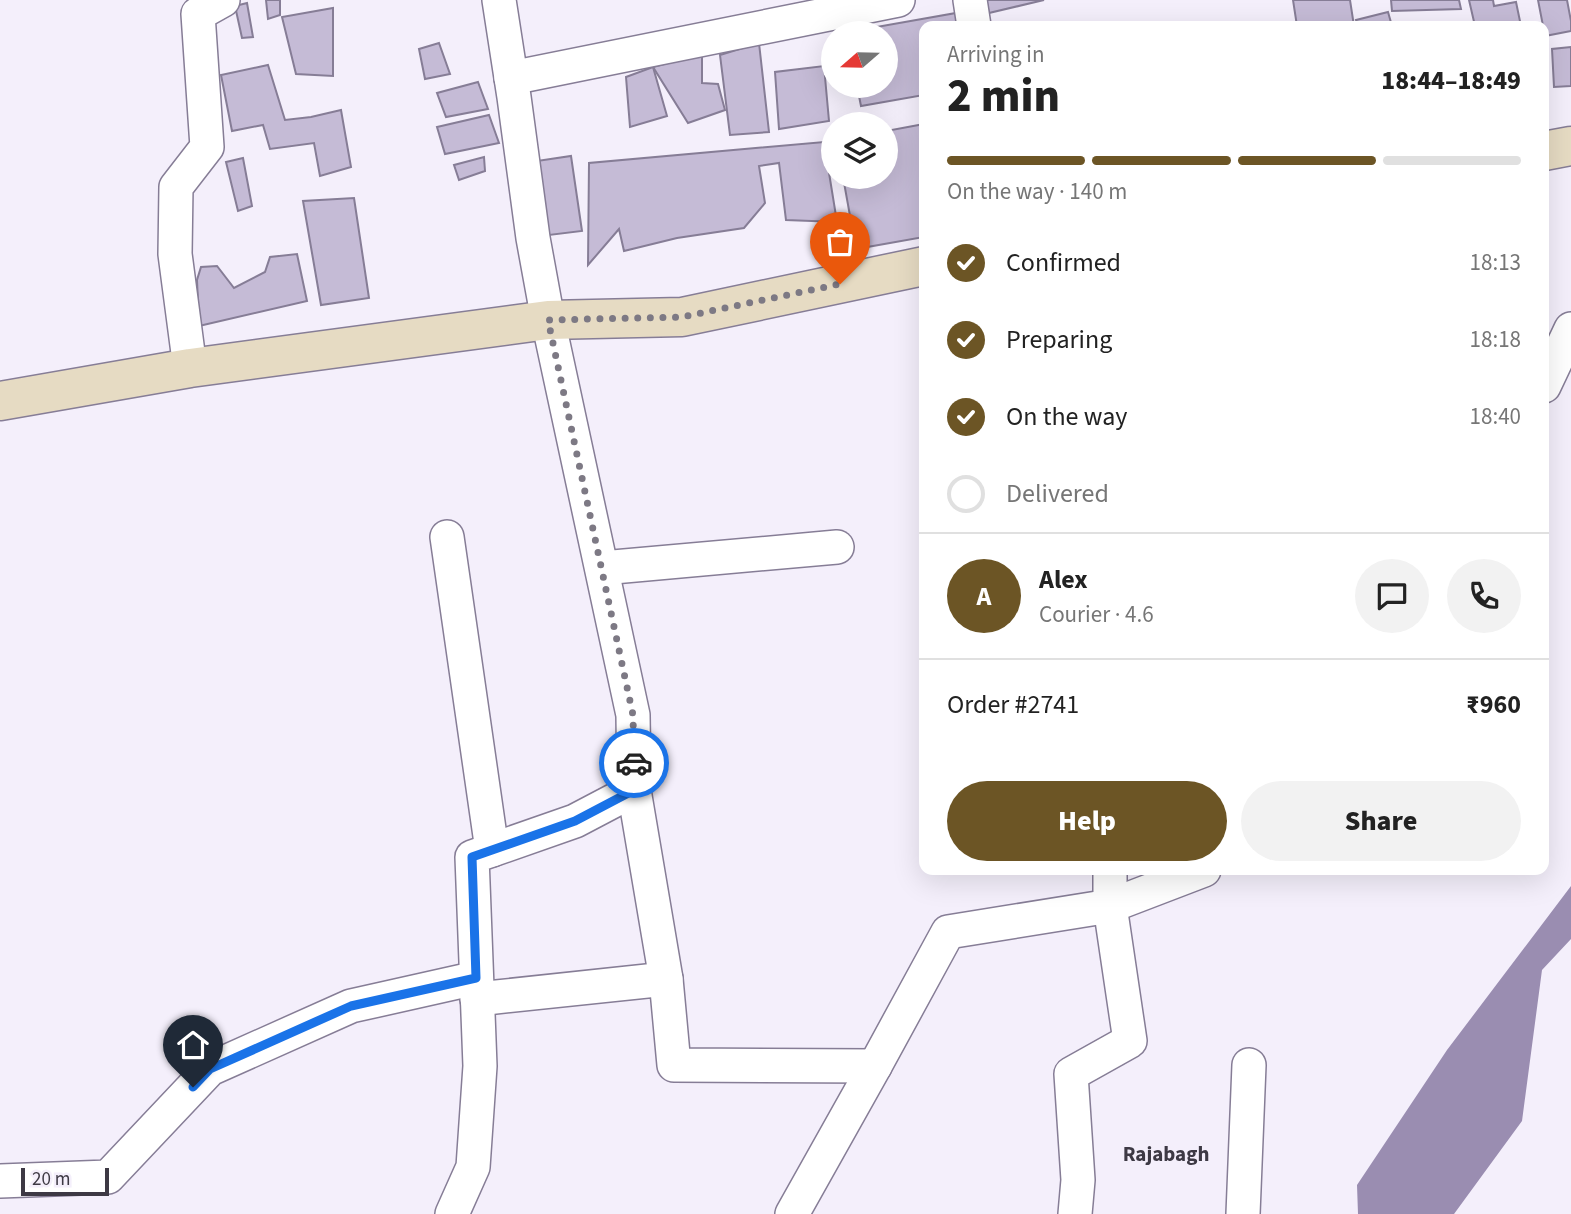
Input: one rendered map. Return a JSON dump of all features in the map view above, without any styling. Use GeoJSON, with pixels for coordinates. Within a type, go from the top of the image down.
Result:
{"type":"FeatureCollection","features":[{"type":"Feature","properties":{"kind":"main road"},"geometry":{"type":"LineString","coordinates":[[1549,150],[1571,146]]}},
{"type":"Feature","properties":{"kind":"main road"},"geometry":{"type":"LineString","coordinates":[[0,401],[190,368],[548,320],[682,317],[919,267]]}},
{"type":"Feature","properties":{"kind":"street"},"geometry":{"type":"LineString","coordinates":[[499,0],[533,238],[548,320],[633,715],[634,790],[666,979],[674,1065],[875,1066]]}},
{"type":"Feature","properties":{"kind":"street"},"geometry":{"type":"LineString","coordinates":[[511,78],[898,0]]}},
{"type":"Feature","properties":{"kind":"street"},"geometry":{"type":"LineString","coordinates":[[970,0],[973,21]]}},
{"type":"Feature","properties":{"kind":"street"},"geometry":{"type":"LineString","coordinates":[[190,368],[175,254],[176,187],[206,147],[203,5]]}},
{"type":"Feature","properties":{"kind":"street"},"geometry":{"type":"LineString","coordinates":[[1549,375],[1571,329]]}},
{"type":"Feature","properties":{"kind":"street"},"geometry":{"type":"LineString","coordinates":[[447,537],[492,850]]}},
{"type":"Feature","properties":{"kind":"street"},"geometry":{"type":"LineString","coordinates":[[603,569],[837,547]]}},
{"type":"Feature","properties":{"kind":"street"},"geometry":{"type":"LineString","coordinates":[[452,1214],[473,1167],[481,1066],[472,857],[575,821],[634,790]]}},
{"type":"Feature","properties":{"kind":"street"},"geometry":{"type":"LineString","coordinates":[[1075,1214],[1078,1180],[1071,1074],[1130,1041],[1110,906],[1110,875]]}},
{"type":"Feature","properties":{"kind":"street"},"geometry":{"type":"LineString","coordinates":[[792,1214],[948,932],[1110,906],[1191,875]]}},
{"type":"Feature","properties":{"kind":"street"},"geometry":{"type":"LineString","coordinates":[[0,1181],[108,1177],[210,1069],[351,1006],[477,989],[666,979]]}},
{"type":"Feature","properties":{"kind":"street"},"geometry":{"type":"LineString","coordinates":[[1243,1214],[1249,1065]]}},
{"type":"Feature","properties":{"kind":"shaded area"},"geometry":{"type":"Polygon","coordinates":[[[1571,886],[1571,939],[1542,970],[1522,1121],[1454,1214],[1358,1214],[1357,1185],[1447,1050],[1571,886]]]}},
{"type":"Feature","properties":{"kind":"building"},"geometry":{"type":"Polygon","coordinates":[[[266,0],[280,0],[280,15],[268,19],[266,0]]]}},
{"type":"Feature","properties":{"kind":"building"},"geometry":{"type":"Polygon","coordinates":[[[986,0],[1044,0],[989,13],[986,0]]]}},
{"type":"Feature","properties":{"kind":"building"},"geometry":{"type":"Polygon","coordinates":[[[1293,0],[1350,0],[1353,21],[1296,21],[1293,0]]]}},
{"type":"Feature","properties":{"kind":"building"},"geometry":{"type":"Polygon","coordinates":[[[1391,0],[1459,0],[1461,9],[1392,11],[1391,0]]]}},
{"type":"Feature","properties":{"kind":"building"},"geometry":{"type":"Polygon","coordinates":[[[1469,0],[1493,0],[1494,6],[1516,2],[1520,21],[1474,21],[1469,0]]]}},
{"type":"Feature","properties":{"kind":"building"},"geometry":{"type":"Polygon","coordinates":[[[1538,0],[1567,0],[1571,31],[1549,35],[1549,21],[1542,21],[1538,0]]]}},
{"type":"Feature","properties":{"kind":"building"},"geometry":{"type":"Polygon","coordinates":[[[247,3],[253,37],[242,38],[235,6],[247,3]]]}},
{"type":"Feature","properties":{"kind":"building"},"geometry":{"type":"Polygon","coordinates":[[[333,8],[333,76],[296,74],[282,17],[333,8]]]}},
{"type":"Feature","properties":{"kind":"building"},"geometry":{"type":"Polygon","coordinates":[[[1388,12],[1391,21],[1356,21],[1388,12]]]}},
{"type":"Feature","properties":{"kind":"building"},"geometry":{"type":"Polygon","coordinates":[[[956,13],[957,21],[919,21],[919,96],[861,106],[859,98],[898,98],[898,23],[956,13]]]}},
{"type":"Feature","properties":{"kind":"building"},"geometry":{"type":"Polygon","coordinates":[[[439,43],[450,74],[425,79],[419,49],[439,43]]]}},
{"type":"Feature","properties":{"kind":"building"},"geometry":{"type":"Polygon","coordinates":[[[759,43],[769,132],[730,135],[720,55],[759,43]]]}},
{"type":"Feature","properties":{"kind":"building"},"geometry":{"type":"Polygon","coordinates":[[[1571,47],[1571,86],[1554,87],[1552,49],[1571,47]]]}},
{"type":"Feature","properties":{"kind":"building"},"geometry":{"type":"Polygon","coordinates":[[[702,54],[702,83],[718,84],[725,110],[688,123],[653,67],[702,54]]]}},
{"type":"Feature","properties":{"kind":"building"},"geometry":{"type":"Polygon","coordinates":[[[268,65],[285,120],[341,110],[351,167],[320,176],[314,143],[270,149],[263,125],[232,131],[221,75],[268,65]]]}},
{"type":"Feature","properties":{"kind":"building"},"geometry":{"type":"Polygon","coordinates":[[[821,66],[821,98],[827,98],[828,112],[821,112],[821,122],[779,129],[775,72],[821,66]]]}},
{"type":"Feature","properties":{"kind":"building"},"geometry":{"type":"Polygon","coordinates":[[[653,67],[667,116],[630,127],[626,77],[653,67]]]}},
{"type":"Feature","properties":{"kind":"building"},"geometry":{"type":"Polygon","coordinates":[[[478,82],[488,109],[446,117],[437,93],[478,82]]]}},
{"type":"Feature","properties":{"kind":"building"},"geometry":{"type":"Polygon","coordinates":[[[489,115],[499,143],[445,154],[437,127],[489,115]]]}},
{"type":"Feature","properties":{"kind":"building"},"geometry":{"type":"Polygon","coordinates":[[[919,125],[919,238],[856,249],[845,189],[898,189],[898,129],[919,125]]]}},
{"type":"Feature","properties":{"kind":"building"},"geometry":{"type":"Polygon","coordinates":[[[821,142],[821,189],[832,189],[837,222],[786,220],[779,163],[759,166],[765,203],[744,228],[677,238],[624,251],[619,229],[588,265],[589,163],[821,142]]]}},
{"type":"Feature","properties":{"kind":"building"},"geometry":{"type":"Polygon","coordinates":[[[571,156],[582,231],[541,236],[530,162],[571,156]]]}},
{"type":"Feature","properties":{"kind":"building"},"geometry":{"type":"Polygon","coordinates":[[[484,157],[485,171],[459,180],[454,165],[484,157]]]}},
{"type":"Feature","properties":{"kind":"building"},"geometry":{"type":"Polygon","coordinates":[[[243,158],[252,206],[238,211],[226,162],[243,158]]]}},
{"type":"Feature","properties":{"kind":"building"},"geometry":{"type":"Polygon","coordinates":[[[354,198],[369,298],[321,305],[303,201],[354,198]]]}},
{"type":"Feature","properties":{"kind":"building"},"geometry":{"type":"Polygon","coordinates":[[[297,254],[307,301],[199,326],[197,280],[201,267],[217,266],[234,288],[265,272],[270,257],[297,254]]]}},
{"type":"Feature","properties":{"kind":"way so far"},"geometry":{"type":"LineString","coordinates":[[634,763],[633,715],[548,320],[682,317],[840,284]]}},
{"type":"Feature","properties":{"kind":"district","name":"Rajabagh"},"geometry":{"type":"Point","coordinates":[1166,1154]}},
{"type":"Feature","properties":{"kind":"route"},"geometry":{"type":"LineString","coordinates":[[193,1087],[210,1069],[351,1006],[476,978],[472,857],[575,821],[634,790],[634,763]]}}]}
